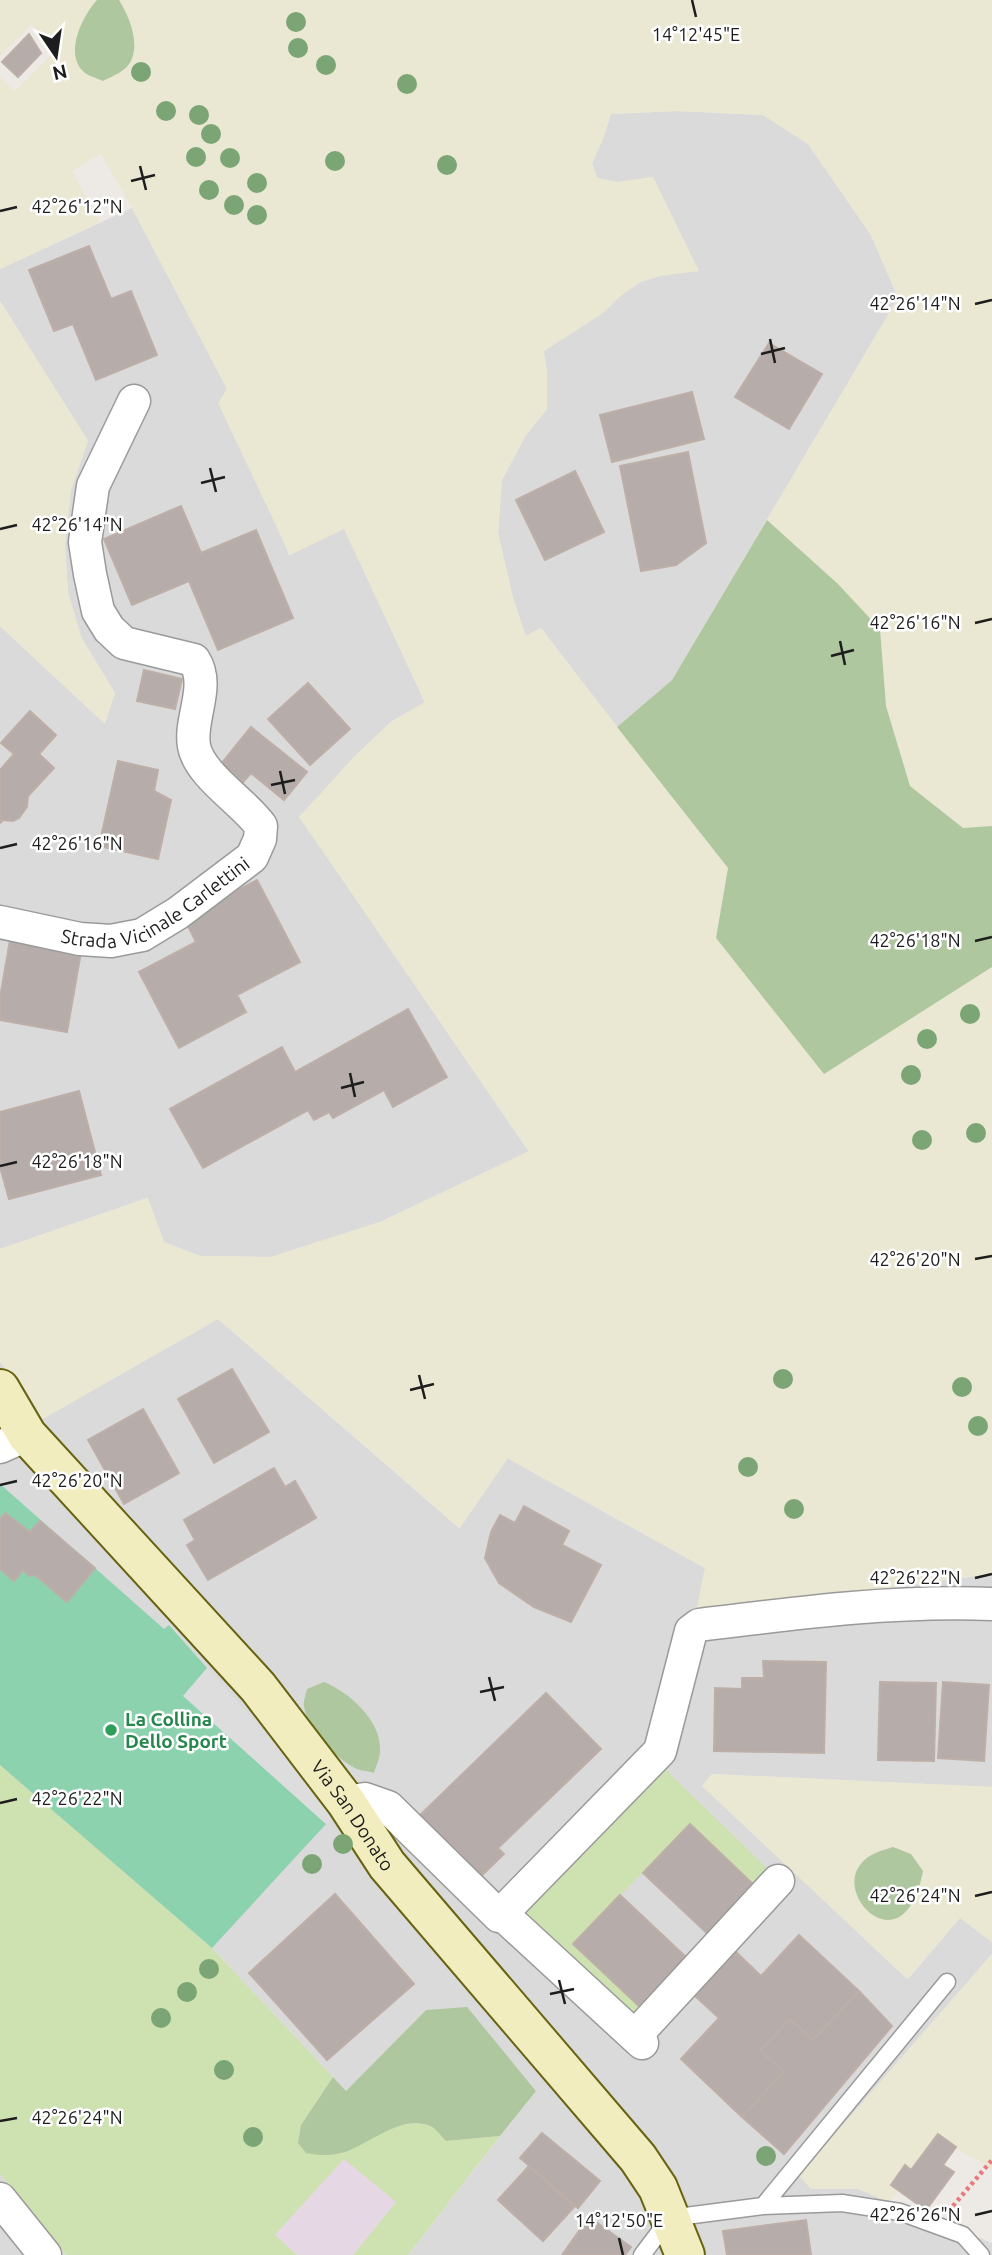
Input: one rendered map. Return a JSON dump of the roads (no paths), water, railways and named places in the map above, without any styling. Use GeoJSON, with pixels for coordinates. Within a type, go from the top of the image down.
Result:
{"type":"FeatureCollection","features":[{"type":"Feature","properties":{"kind":"street","name":"Strada Vicinale Carlettini"},"geometry":{"type":"LineString","coordinates":[[0,922],[80,939],[111,941],[142,935],[178,913],[252,857],[260,839],[261,826],[202,766],[194,746],[201,672],[194,660],[124,643],[109,629],[98,611],[85,542],[93,486],[134,401]]}},
{"type":"Feature","properties":{"kind":"street","name":"Via San Donato"},"geometry":{"type":"LineString","coordinates":[[0,1389],[14,1441],[258,1687],[346,1802],[387,1865],[638,2158],[658,2188],[685,2255]]}},
{"type":"Feature","properties":{"kind":"street"},"geometry":{"type":"LineString","coordinates":[[346,1802],[365,1799],[388,1807],[499,1916],[660,1751],[691,1631],[699,1625],[818,1610],[941,1602],[992,1604]]}},
{"type":"Feature","properties":{"kind":"street"},"geometry":{"type":"LineString","coordinates":[[502,1914],[639,2040],[778,1881]]}},
{"type":"Feature","properties":{"kind":"street"},"geometry":{"type":"LineString","coordinates":[[0,2199],[46,2255]]}},
{"type":"Feature","properties":{"kind":"lane"},"geometry":{"type":"LineString","coordinates":[[763,2206],[947,1982]]}},
{"type":"Feature","properties":{"kind":"lane"},"geometry":{"type":"LineString","coordinates":[[642,2255],[670,2218],[763,2206],[842,2203],[900,2212],[937,2225],[962,2235],[981,2255]]}},
{"type":"Feature","properties":{"kind":"place","name":"La Collina Dello Sport"},"geometry":{"type":"Point","coordinates":[111,1730]}}]}
